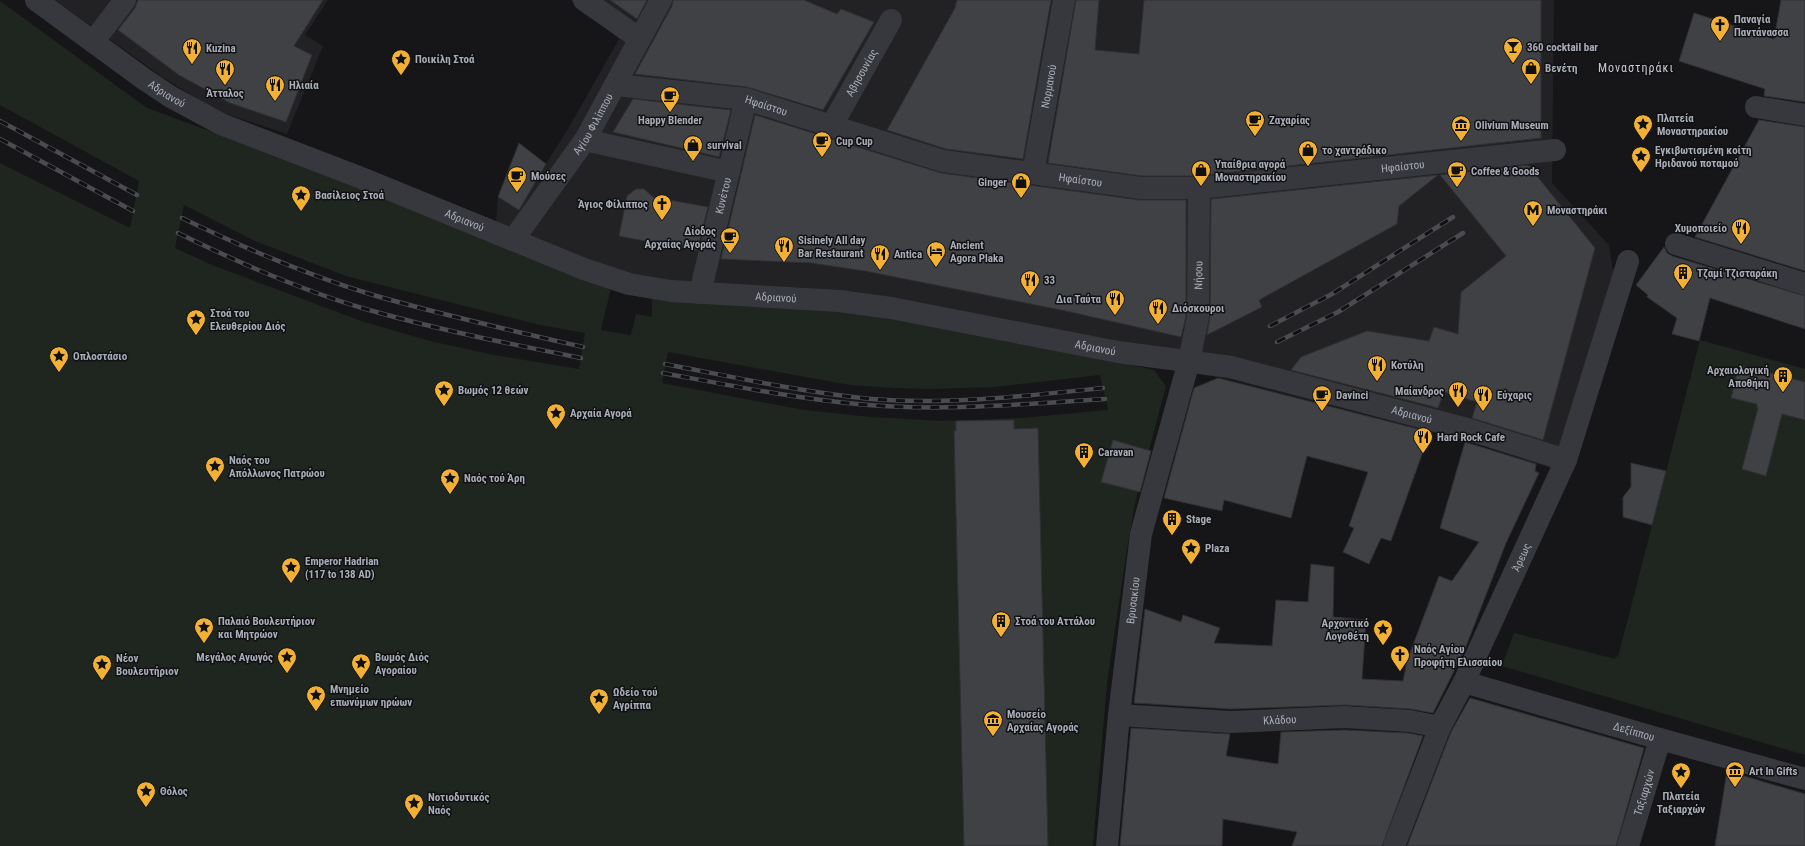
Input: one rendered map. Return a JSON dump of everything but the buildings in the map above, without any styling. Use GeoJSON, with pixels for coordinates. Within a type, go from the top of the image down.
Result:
{"type":"FeatureCollection","features":[{"type":"Feature","properties":{"kind":"street","name":"Αδριανού"},"geometry":{"type":"LineString","coordinates":[[36,0],[171,97],[221,124],[584,269],[629,284],[648,288],[700,293],[854,303],[898,309],[1118,352],[1231,367],[1452,425],[1566,460]]}},
{"type":"Feature","properties":{"kind":"street"},"geometry":{"type":"LineString","coordinates":[[93,42],[125,0]]}},
{"type":"Feature","properties":{"kind":"street"},"geometry":{"type":"LineString","coordinates":[[584,0],[640,39]]}},
{"type":"Feature","properties":{"kind":"street","name":"Αγίου Φιλίππου"},"geometry":{"type":"LineString","coordinates":[[513,240],[585,140],[616,85],[660,0]]}},
{"type":"Feature","properties":{"kind":"street","name":"Νορμανού"},"geometry":{"type":"LineString","coordinates":[[1033,173],[1064,0]]}},
{"type":"Feature","properties":{"kind":"street","name":"Αβησσυνίας"},"geometry":{"type":"LineString","coordinates":[[832,125],[891,20]]}},
{"type":"Feature","properties":{"kind":"street","name":"Ηφαίστου"},"geometry":{"type":"LineString","coordinates":[[616,85],[746,99],[943,161],[1141,188],[1199,188],[1554,150]]}},
{"type":"Feature","properties":{"kind":"street","name":"Κυνέτου"},"geometry":{"type":"LineString","coordinates":[[700,293],[746,99]]}},
{"type":"Feature","properties":{"kind":"street"},"geometry":{"type":"LineString","coordinates":[[1756,107],[1805,115]]}},
{"type":"Feature","properties":{"kind":"street"},"geometry":{"type":"LineString","coordinates":[[585,140],[729,172]]}},
{"type":"Feature","properties":{"kind":"street","name":"Νήσου"},"geometry":{"type":"LineString","coordinates":[[1189,361],[1198,311],[1199,188]]}},
{"type":"Feature","properties":{"kind":"street"},"geometry":{"type":"LineString","coordinates":[[1676,244],[1805,284]]}},
{"type":"Feature","properties":{"kind":"street","name":"Άρεως"},"geometry":{"type":"LineString","coordinates":[[1394,846],[1440,727],[1464,682],[1566,460],[1628,261]]}},
{"type":"Feature","properties":{"kind":"street","name":"Βρυσακίου"},"geometry":{"type":"LineString","coordinates":[[1106,846],[1119,715],[1141,534],[1189,361]]}},
{"type":"Feature","properties":{"kind":"street","name":"Δεξίππου"},"geometry":{"type":"LineString","coordinates":[[1464,682],[1805,779]]}},
{"type":"Feature","properties":{"kind":"street","name":"Κλάδου"},"geometry":{"type":"LineString","coordinates":[[1119,715],[1231,722],[1344,717],[1410,722],[1440,727]]}},
{"type":"Feature","properties":{"kind":"street","name":"Ταξιαρχών"},"geometry":{"type":"LineString","coordinates":[[1628,846],[1660,739]]}},
{"type":"Feature","properties":{"kind":"shaded area"},"geometry":{"type":"Polygon","coordinates":[[[55,0],[328,0],[305,35],[323,46],[287,134],[215,110],[161,76],[55,0]]]}},
{"type":"Feature","properties":{"kind":"shaded area"},"geometry":{"type":"Polygon","coordinates":[[[570,0],[1554,0],[1552,183],[1609,245],[1614,276],[1554,469],[1464,440],[1229,379],[651,288],[495,233],[498,197],[519,143],[546,164],[572,122],[619,39],[570,0]]]}},
{"type":"Feature","properties":{"kind":"shaded area","name":"Αρχαία Αγορά"},"geometry":{"type":"Polygon","coordinates":[[[0,1],[147,108],[613,280],[601,330],[631,335],[636,314],[652,317],[652,294],[746,300],[944,324],[1154,370],[1166,386],[1135,503],[1127,549],[1107,683],[1093,846],[0,846],[0,163],[130,228],[139,181],[0,105],[0,1]],[[184,205],[175,248],[212,265],[361,321],[430,341],[494,355],[579,369],[585,333],[540,325],[346,276],[255,241],[184,205]],[[668,352],[662,383],[804,410],[871,417],[941,421],[1022,418],[1108,410],[1100,375],[994,387],[930,389],[894,388],[850,385],[668,352]]]}},
{"type":"Feature","properties":{"kind":"shaded area"},"geometry":{"type":"Polygon","coordinates":[[[1700,340],[1805,369],[1805,755],[1502,666],[1514,633],[1615,659],[1616,656],[1618,657],[1700,340]]]}},
{"type":"Feature","properties":{"kind":"railway"},"geometry":{"type":"LineString","coordinates":[[0,121],[137,195]]}},
{"type":"Feature","properties":{"kind":"railway"},"geometry":{"type":"LineString","coordinates":[[0,139],[133,211]]}},
{"type":"Feature","properties":{"kind":"railway"},"geometry":{"type":"LineString","coordinates":[[1270,326],[1332,294],[1453,217]]}},
{"type":"Feature","properties":{"kind":"railway"},"geometry":{"type":"LineString","coordinates":[[182,218],[276,260],[348,287],[451,316],[583,347]]}},
{"type":"Feature","properties":{"kind":"railway"},"geometry":{"type":"LineString","coordinates":[[178,233],[272,276],[369,310],[448,330],[581,358]]}},
{"type":"Feature","properties":{"kind":"railway"},"geometry":{"type":"LineString","coordinates":[[1277,342],[1338,312],[1463,233]]}},
{"type":"Feature","properties":{"kind":"railway"},"geometry":{"type":"LineString","coordinates":[[665,364],[793,388],[845,396],[900,401],[987,399],[1103,388]]}},
{"type":"Feature","properties":{"kind":"railway"},"geometry":{"type":"LineString","coordinates":[[663,373],[760,391],[857,404],[888,406],[950,407],[1105,399]]}},
{"type":"Feature","properties":{"kind":"place","name":"Παναγία Παντάνασσα"},"geometry":{"type":"Point","coordinates":[1720,42]}},
{"type":"Feature","properties":{"kind":"place","name":"360 cocktail bar"},"geometry":{"type":"Point","coordinates":[1513,64]}},
{"type":"Feature","properties":{"kind":"place","name":"Kuzina"},"geometry":{"type":"Point","coordinates":[192,65]}},
{"type":"Feature","properties":{"kind":"place","name":"Ποικίλη Στοά"},"geometry":{"type":"Point","coordinates":[401,76]}},
{"type":"Feature","properties":{"kind":"place","name":"Βενέτη"},"geometry":{"type":"Point","coordinates":[1531,85]}},
{"type":"Feature","properties":{"kind":"place","name":"Άτταλος"},"geometry":{"type":"Point","coordinates":[225,86]}},
{"type":"Feature","properties":{"kind":"place","name":"Ηλιαία"},"geometry":{"type":"Point","coordinates":[275,102]}},
{"type":"Feature","properties":{"kind":"place","name":"Happy Blender"},"geometry":{"type":"Point","coordinates":[670,113]}},
{"type":"Feature","properties":{"kind":"place","name":"Ζαχαρίας"},"geometry":{"type":"Point","coordinates":[1255,137]}},
{"type":"Feature","properties":{"kind":"place","name":"Πλατεία Μοναστηρακίου"},"geometry":{"type":"Point","coordinates":[1643,141]}},
{"type":"Feature","properties":{"kind":"place","name":"Olivium Museum"},"geometry":{"type":"Point","coordinates":[1461,142]}},
{"type":"Feature","properties":{"kind":"place","name":"Cup Cup"},"geometry":{"type":"Point","coordinates":[822,158]}},
{"type":"Feature","properties":{"kind":"place","name":"survival"},"geometry":{"type":"Point","coordinates":[693,162]}},
{"type":"Feature","properties":{"kind":"place","name":"το χαντράδικο"},"geometry":{"type":"Point","coordinates":[1308,167]}},
{"type":"Feature","properties":{"kind":"place","name":"Εγκιβωτισμένη κοίτη Ηριδανού ποταμού"},"geometry":{"type":"Point","coordinates":[1641,173]}},
{"type":"Feature","properties":{"kind":"place","name":"Υπαίθρια αγορά Μοναστηρακίου"},"geometry":{"type":"Point","coordinates":[1201,187]}},
{"type":"Feature","properties":{"kind":"place","name":"Coffee & Goods"},"geometry":{"type":"Point","coordinates":[1457,188]}},
{"type":"Feature","properties":{"kind":"place","name":"Μούσες"},"geometry":{"type":"Point","coordinates":[517,193]}},
{"type":"Feature","properties":{"kind":"place","name":"Ginger"},"geometry":{"type":"Point","coordinates":[1021,199]}},
{"type":"Feature","properties":{"kind":"place","name":"Βασίλειος Στοά"},"geometry":{"type":"Point","coordinates":[301,212]}},
{"type":"Feature","properties":{"kind":"place","name":"Άγιος Φίλιππος"},"geometry":{"type":"Point","coordinates":[662,221]}},
{"type":"Feature","properties":{"kind":"place","name":"Μοναστηράκι"},"geometry":{"type":"Point","coordinates":[1533,227]}},
{"type":"Feature","properties":{"kind":"place","name":"Χυμοποιείο"},"geometry":{"type":"Point","coordinates":[1741,245]}},
{"type":"Feature","properties":{"kind":"place","name":"Δίοδος Αρχαίας Αγοράς"},"geometry":{"type":"Point","coordinates":[730,254]}},
{"type":"Feature","properties":{"kind":"place","name":"Sisinely All day Bar Restaurant"},"geometry":{"type":"Point","coordinates":[784,263]}},
{"type":"Feature","properties":{"kind":"place","name":"Ancient Agora Plaka"},"geometry":{"type":"Point","coordinates":[936,268]}},
{"type":"Feature","properties":{"kind":"place","name":"Antica"},"geometry":{"type":"Point","coordinates":[880,271]}},
{"type":"Feature","properties":{"kind":"place","name":"Τζαμί Τζισταράκη"},"geometry":{"type":"Point","coordinates":[1683,290]}},
{"type":"Feature","properties":{"kind":"place","name":"33"},"geometry":{"type":"Point","coordinates":[1030,297]}},
{"type":"Feature","properties":{"kind":"place","name":"Δια Ταύτα"},"geometry":{"type":"Point","coordinates":[1115,316]}},
{"type":"Feature","properties":{"kind":"place","name":"Διόσκουροι"},"geometry":{"type":"Point","coordinates":[1158,325]}},
{"type":"Feature","properties":{"kind":"place","name":"Στοά του Ελευθερίου Διός"},"geometry":{"type":"Point","coordinates":[196,336]}},
{"type":"Feature","properties":{"kind":"place","name":"Οπλοστάσιο"},"geometry":{"type":"Point","coordinates":[59,373]}},
{"type":"Feature","properties":{"kind":"place","name":"Κοτύλη"},"geometry":{"type":"Point","coordinates":[1377,382]}},
{"type":"Feature","properties":{"kind":"place","name":"Αρχαιολογική Αποθήκη"},"geometry":{"type":"Point","coordinates":[1783,393]}},
{"type":"Feature","properties":{"kind":"place","name":"Βωμός 12 θεών"},"geometry":{"type":"Point","coordinates":[444,407]}},
{"type":"Feature","properties":{"kind":"place","name":"Μαίανδρος"},"geometry":{"type":"Point","coordinates":[1458,408]}},
{"type":"Feature","properties":{"kind":"place","name":"Davinci"},"geometry":{"type":"Point","coordinates":[1322,412]}},
{"type":"Feature","properties":{"kind":"place","name":"Εύχαρις"},"geometry":{"type":"Point","coordinates":[1483,412]}},
{"type":"Feature","properties":{"kind":"place","name":"Αρχαία Αγορά"},"geometry":{"type":"Point","coordinates":[556,430]}},
{"type":"Feature","properties":{"kind":"place","name":"Hard Rock Cafe"},"geometry":{"type":"Point","coordinates":[1423,454]}},
{"type":"Feature","properties":{"kind":"place","name":"Caravan"},"geometry":{"type":"Point","coordinates":[1084,469]}},
{"type":"Feature","properties":{"kind":"place","name":"Ναός του Απόλλωνος Πατρώου"},"geometry":{"type":"Point","coordinates":[215,483]}},
{"type":"Feature","properties":{"kind":"place","name":"Ναός τού Άρη"},"geometry":{"type":"Point","coordinates":[450,495]}},
{"type":"Feature","properties":{"kind":"place","name":"Stage"},"geometry":{"type":"Point","coordinates":[1172,536]}},
{"type":"Feature","properties":{"kind":"place","name":"Plaza"},"geometry":{"type":"Point","coordinates":[1191,565]}},
{"type":"Feature","properties":{"kind":"place","name":"Emperor Hadrian (117 to 138 AD)"},"geometry":{"type":"Point","coordinates":[291,584]}},
{"type":"Feature","properties":{"kind":"place","name":"Στοά του Αττάλου"},"geometry":{"type":"Point","coordinates":[1001,638]}},
{"type":"Feature","properties":{"kind":"place","name":"Παλαιό Βουλευτήριον και Μητρώον"},"geometry":{"type":"Point","coordinates":[204,644]}},
{"type":"Feature","properties":{"kind":"place","name":"Αρχοντικό Λογοθέτη"},"geometry":{"type":"Point","coordinates":[1383,646]}},
{"type":"Feature","properties":{"kind":"place","name":"Ναός Αγίου Προφήτη Ελισσαίου"},"geometry":{"type":"Point","coordinates":[1400,672]}},
{"type":"Feature","properties":{"kind":"place","name":"Μεγάλος Αγωγός"},"geometry":{"type":"Point","coordinates":[287,674]}},
{"type":"Feature","properties":{"kind":"place","name":"Βωμός Διός Αγοραίου"},"geometry":{"type":"Point","coordinates":[361,680]}},
{"type":"Feature","properties":{"kind":"place","name":"Νέον Βουλευτήριον"},"geometry":{"type":"Point","coordinates":[102,681]}},
{"type":"Feature","properties":{"kind":"place","name":"Μνημείο επωνύμων ηρώων"},"geometry":{"type":"Point","coordinates":[316,712]}},
{"type":"Feature","properties":{"kind":"place","name":"Ωδείο τού Αγρίππα"},"geometry":{"type":"Point","coordinates":[599,715]}},
{"type":"Feature","properties":{"kind":"place","name":"Μουσείο Αρχαίας Αγοράς"},"geometry":{"type":"Point","coordinates":[993,737]}},
{"type":"Feature","properties":{"kind":"place","name":"Art In Gifts"},"geometry":{"type":"Point","coordinates":[1735,788]}},
{"type":"Feature","properties":{"kind":"place","name":"Πλατεία Ταξιαρχών"},"geometry":{"type":"Point","coordinates":[1681,789]}},
{"type":"Feature","properties":{"kind":"place","name":"Θόλος"},"geometry":{"type":"Point","coordinates":[146,808]}},
{"type":"Feature","properties":{"kind":"place","name":"Νοτιοδυτικός Ναός"},"geometry":{"type":"Point","coordinates":[414,820]}},
{"type":"Feature","properties":{"kind":"district","name":"Μοναστηράκι"},"geometry":{"type":"Point","coordinates":[1636,68]}}]}
